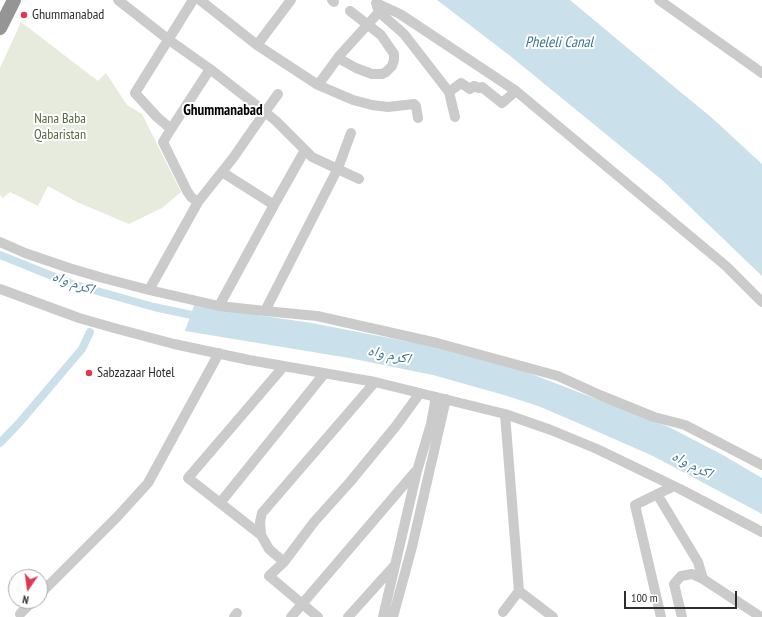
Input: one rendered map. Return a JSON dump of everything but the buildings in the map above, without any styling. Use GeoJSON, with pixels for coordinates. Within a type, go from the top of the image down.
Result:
{"type":"FeatureCollection","features":[{"type":"Feature","properties":{"kind":"highway"},"geometry":{"type":"LineString","coordinates":[[0,8],[4,0]]}},
{"type":"Feature","properties":{"kind":"highway"},"geometry":{"type":"LineString","coordinates":[[0,28],[14,0]]}},
{"type":"Feature","properties":{"kind":"street"},"geometry":{"type":"LineString","coordinates":[[118,0],[265,112],[312,157],[359,179]]}},
{"type":"Feature","properties":{"kind":"street"},"geometry":{"type":"LineString","coordinates":[[171,129],[157,117],[135,93],[193,0]]}},
{"type":"Feature","properties":{"kind":"street"},"geometry":{"type":"LineString","coordinates":[[200,0],[257,45],[318,85],[353,100],[372,105],[388,107],[414,104],[416,106],[418,118]]}},
{"type":"Feature","properties":{"kind":"street"},"geometry":{"type":"LineString","coordinates":[[257,45],[290,0]]}},
{"type":"Feature","properties":{"kind":"street"},"geometry":{"type":"LineString","coordinates":[[661,1],[762,73]]}},
{"type":"Feature","properties":{"kind":"street"},"geometry":{"type":"LineString","coordinates":[[318,85],[338,58],[367,24],[376,5]]}},
{"type":"Feature","properties":{"kind":"street"},"geometry":{"type":"LineString","coordinates":[[376,5],[400,14],[516,91],[726,266],[762,302]]}},
{"type":"Feature","properties":{"kind":"street"},"geometry":{"type":"LineString","coordinates":[[376,5],[404,34],[449,92],[455,117]]}},
{"type":"Feature","properties":{"kind":"street"},"geometry":{"type":"LineString","coordinates":[[338,58],[356,68],[372,74],[382,74],[392,66],[394,54],[381,35],[350,11]]}},
{"type":"Feature","properties":{"kind":"street"},"geometry":{"type":"LineString","coordinates":[[198,202],[191,197],[187,191],[163,142],[210,69]]}},
{"type":"Feature","properties":{"kind":"street"},"geometry":{"type":"LineString","coordinates":[[449,92],[461,83],[470,89],[474,86],[479,88],[482,87],[502,103],[516,91]]}},
{"type":"Feature","properties":{"kind":"street"},"geometry":{"type":"LineString","coordinates":[[150,290],[198,202],[222,172],[278,94]]}},
{"type":"Feature","properties":{"kind":"street"},"geometry":{"type":"LineString","coordinates":[[265,311],[338,168],[351,133]]}},
{"type":"Feature","properties":{"kind":"street"},"geometry":{"type":"LineString","coordinates":[[219,306],[306,150]]}},
{"type":"Feature","properties":{"kind":"street"},"geometry":{"type":"LineString","coordinates":[[222,172],[274,205]]}},
{"type":"Feature","properties":{"kind":"street"},"geometry":{"type":"LineString","coordinates":[[0,242],[25,253],[69,268],[150,290],[219,306],[325,318],[437,343],[558,376],[654,417],[685,425],[762,465]]}},
{"type":"Feature","properties":{"kind":"street"},"geometry":{"type":"LineString","coordinates":[[0,289],[49,308],[114,328],[174,344],[324,374],[375,382],[505,414],[552,430],[597,448],[762,532]]}},
{"type":"Feature","properties":{"kind":"street"},"geometry":{"type":"LineString","coordinates":[[48,586],[118,516],[148,483],[219,353]]}},
{"type":"Feature","properties":{"kind":"street"},"geometry":{"type":"LineString","coordinates":[[284,366],[189,476],[189,480],[261,535],[269,549],[284,562]]}},
{"type":"Feature","properties":{"kind":"street"},"geometry":{"type":"LineString","coordinates":[[220,503],[324,374]]}},
{"type":"Feature","properties":{"kind":"street"},"geometry":{"type":"LineString","coordinates":[[261,535],[260,522],[262,513],[375,382]]}},
{"type":"Feature","properties":{"kind":"street"},"geometry":{"type":"LineString","coordinates":[[318,617],[269,576],[284,562],[314,522],[350,482],[396,426],[420,393]]}},
{"type":"Feature","properties":{"kind":"street"},"geometry":{"type":"LineString","coordinates":[[383,617],[417,471],[431,424],[436,397]]}},
{"type":"Feature","properties":{"kind":"street"},"geometry":{"type":"LineString","coordinates":[[393,617],[415,533],[446,399]]}},
{"type":"Feature","properties":{"kind":"street"},"geometry":{"type":"LineString","coordinates":[[503,612],[519,591],[505,414]]}},
{"type":"Feature","properties":{"kind":"street"},"geometry":{"type":"LineString","coordinates":[[291,617],[417,471]]}},
{"type":"Feature","properties":{"kind":"street"},"geometry":{"type":"LineString","coordinates":[[661,617],[635,505],[674,486]]}},
{"type":"Feature","properties":{"kind":"street"},"geometry":{"type":"LineString","coordinates":[[657,494],[698,562],[703,579]]}},
{"type":"Feature","properties":{"kind":"street"},"geometry":{"type":"LineString","coordinates":[[348,617],[395,564]]}},
{"type":"Feature","properties":{"kind":"street"},"geometry":{"type":"LineString","coordinates":[[682,617],[674,584],[681,576],[692,574],[703,579],[760,617]]}},
{"type":"Feature","properties":{"kind":"street"},"geometry":{"type":"LineString","coordinates":[[519,591],[553,617]]}},
{"type":"Feature","properties":{"kind":"street"},"geometry":{"type":"LineString","coordinates":[[20,614],[25,609]]}},
{"type":"Feature","properties":{"kind":"green space","name":"Nana Baba Qabaristan"},"geometry":{"type":"Polygon","coordinates":[[[21,22],[98,81],[106,73],[127,105],[142,114],[181,192],[162,208],[129,224],[77,202],[48,186],[38,206],[10,192],[3,198],[0,195],[0,68],[21,22]]]}},
{"type":"Feature","properties":{"kind":"water","name":"Pheleli Canal"},"geometry":{"type":"Polygon","coordinates":[[[437,0],[570,0],[711,117],[762,164],[762,276],[662,180],[509,55],[437,0]]]}},
{"type":"Feature","properties":{"kind":"water"},"geometry":{"type":"Polygon","coordinates":[[[195,303],[236,312],[312,323],[415,343],[481,358],[529,373],[669,427],[721,454],[762,478],[762,514],[653,456],[538,406],[504,395],[433,375],[349,358],[185,331],[195,303]]]}},
{"type":"Feature","properties":{"kind":"waterway","name":"اکرم واہ"},"geometry":{"type":"LineString","coordinates":[[0,255],[72,284],[154,307],[201,317]]}},
{"type":"Feature","properties":{"kind":"waterway"},"geometry":{"type":"LineString","coordinates":[[0,443],[20,422],[82,349],[90,332]]}},
{"type":"Feature","properties":{"kind":"place","name":"Ghummanabad"},"geometry":{"type":"Point","coordinates":[24,15]}},
{"type":"Feature","properties":{"kind":"place","name":"Sabzazaar Hotel"},"geometry":{"type":"Point","coordinates":[89,373]}},
{"type":"Feature","properties":{"kind":"district","name":"Ghummanabad"},"geometry":{"type":"Point","coordinates":[223,111]}}]}
